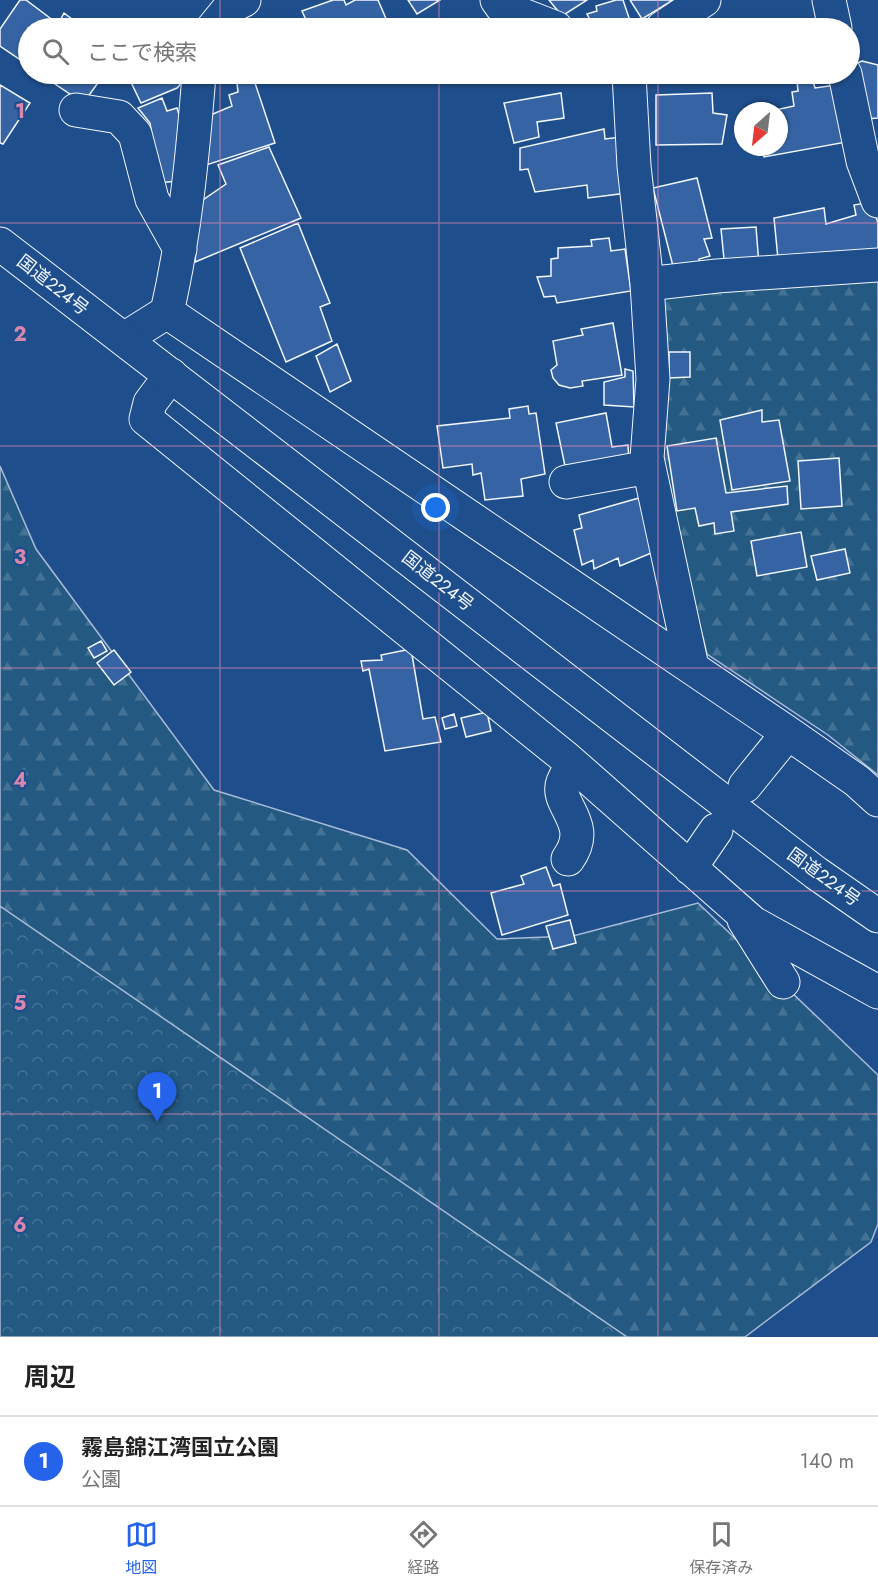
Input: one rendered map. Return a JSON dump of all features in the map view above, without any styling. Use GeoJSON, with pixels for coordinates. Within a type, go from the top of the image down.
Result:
{"type":"FeatureCollection","features":[{"type":"Feature","properties":{"kind":"main road"},"geometry":{"type":"LineString","coordinates":[[221,18],[230,7],[243,0]]}},
{"type":"Feature","properties":{"kind":"main road"},"geometry":{"type":"LineString","coordinates":[[497,0],[502,7],[530,18]]}},
{"type":"Feature","properties":{"kind":"main road"},"geometry":{"type":"LineString","coordinates":[[677,18],[704,0]]}},
{"type":"Feature","properties":{"kind":"main road"},"geometry":{"type":"LineString","coordinates":[[829,0],[833,18]]}},
{"type":"Feature","properties":{"kind":"main road"},"geometry":{"type":"LineString","coordinates":[[124,339],[167,312],[180,249],[198,84]]}},
{"type":"Feature","properties":{"kind":"main road"},"geometry":{"type":"LineString","coordinates":[[629,84],[634,166],[647,284],[653,379],[647,458],[692,667]]}},
{"type":"Feature","properties":{"kind":"main road"},"geometry":{"type":"LineString","coordinates":[[847,84],[863,161],[878,201]]}},
{"type":"Feature","properties":{"kind":"main road"},"geometry":{"type":"LineString","coordinates":[[76,110],[118,117],[135,134],[152,199],[180,249]]}},
{"type":"Feature","properties":{"kind":"main road","name":"国道224号"},"geometry":{"type":"LineString","coordinates":[[0,244],[816,873],[878,916]]}},
{"type":"Feature","properties":{"kind":"main road"},"geometry":{"type":"LineString","coordinates":[[647,284],[717,276],[878,266]]}},
{"type":"Feature","properties":{"kind":"main road"},"geometry":{"type":"LineString","coordinates":[[167,312],[788,733],[871,783]]}},
{"type":"Feature","properties":{"kind":"main road"},"geometry":{"type":"LineString","coordinates":[[171,375],[150,403],[146,419],[574,765],[753,924],[878,992]]}},
{"type":"Feature","properties":{"kind":"main road"},"geometry":{"type":"LineString","coordinates":[[566,482],[649,467]]}},
{"type":"Feature","properties":{"kind":"main road"},"geometry":{"type":"LineString","coordinates":[[746,786],[788,733]]}},
{"type":"Feature","properties":{"kind":"main road"},"geometry":{"type":"LineString","coordinates":[[568,859],[574,851],[577,839],[575,819],[563,797],[562,783],[574,765]]}},
{"type":"Feature","properties":{"kind":"main road"},"geometry":{"type":"LineString","coordinates":[[690,868],[716,830]]}},
{"type":"Feature","properties":{"kind":"main road"},"geometry":{"type":"LineString","coordinates":[[736,908],[783,982]]}},
{"type":"Feature","properties":{"kind":"green space"},"geometry":{"type":"Polygon","coordinates":[[[878,269],[878,775],[828,735],[707,654],[653,450],[658,290],[878,269]]]}},
{"type":"Feature","properties":{"kind":"green space"},"geometry":{"type":"Polygon","coordinates":[[[0,466],[36,549],[214,790],[407,850],[497,939],[573,936],[698,903],[878,1075],[878,1224],[871,1242],[745,1337],[0,1337],[0,466]]]}},
{"type":"Feature","properties":{"kind":"green space"},"geometry":{"type":"Polygon","coordinates":[[[0,906],[627,1337],[0,1337],[0,906]]]}},
{"type":"Feature","properties":{"kind":"building"},"geometry":{"type":"Polygon","coordinates":[[[20,0],[26,0],[50,18],[18,18],[18,58],[0,46],[0,29],[20,0]]]}},
{"type":"Feature","properties":{"kind":"building"},"geometry":{"type":"Polygon","coordinates":[[[333,0],[344,0],[346,5],[355,0],[378,0],[386,18],[305,18],[302,11],[333,0]]]}},
{"type":"Feature","properties":{"kind":"building"},"geometry":{"type":"Polygon","coordinates":[[[408,0],[440,0],[417,14],[408,0]]]}},
{"type":"Feature","properties":{"kind":"building"},"geometry":{"type":"Polygon","coordinates":[[[549,0],[587,0],[562,16],[549,0]]]}},
{"type":"Feature","properties":{"kind":"building"},"geometry":{"type":"Polygon","coordinates":[[[623,0],[629,18],[589,18],[587,14],[597,11],[596,6],[623,0]]]}},
{"type":"Feature","properties":{"kind":"building"},"geometry":{"type":"Polygon","coordinates":[[[630,0],[673,0],[644,18],[641,18],[630,0]]]}},
{"type":"Feature","properties":{"kind":"building"},"geometry":{"type":"Polygon","coordinates":[[[64,13],[71,18],[61,18],[64,13]]]}},
{"type":"Feature","properties":{"kind":"building"},"geometry":{"type":"Polygon","coordinates":[[[860,62],[878,65],[878,118],[866,119],[856,84],[860,84],[860,62]]]}},
{"type":"Feature","properties":{"kind":"building"},"geometry":{"type":"Polygon","coordinates":[[[55,84],[97,84],[87,98],[76,98],[55,84]]]}},
{"type":"Feature","properties":{"kind":"building"},"geometry":{"type":"Polygon","coordinates":[[[132,84],[181,84],[177,88],[141,103],[132,84]]]}},
{"type":"Feature","properties":{"kind":"building"},"geometry":{"type":"Polygon","coordinates":[[[237,84],[255,84],[275,143],[203,166],[208,116],[232,106],[229,95],[238,92],[237,84]]]}},
{"type":"Feature","properties":{"kind":"building"},"geometry":{"type":"Polygon","coordinates":[[[797,84],[814,84],[815,88],[836,85],[852,141],[788,153],[788,107],[794,106],[792,92],[798,91],[797,84]]]}},
{"type":"Feature","properties":{"kind":"building"},"geometry":{"type":"Polygon","coordinates":[[[0,85],[30,103],[3,144],[0,143],[0,85]]]}},
{"type":"Feature","properties":{"kind":"building"},"geometry":{"type":"Polygon","coordinates":[[[561,93],[564,118],[537,122],[539,137],[514,143],[504,103],[561,93]]]}},
{"type":"Feature","properties":{"kind":"building"},"geometry":{"type":"Polygon","coordinates":[[[712,93],[713,113],[727,115],[722,144],[656,145],[656,95],[712,93]]]}},
{"type":"Feature","properties":{"kind":"building"},"geometry":{"type":"Polygon","coordinates":[[[162,98],[167,111],[177,108],[182,124],[176,181],[160,183],[150,123],[138,108],[162,98]]]}},
{"type":"Feature","properties":{"kind":"building"},"geometry":{"type":"Polygon","coordinates":[[[604,129],[605,139],[621,137],[627,193],[588,198],[587,185],[535,192],[528,169],[520,170],[520,148],[604,129]]]}},
{"type":"Feature","properties":{"kind":"building"},"geometry":{"type":"Polygon","coordinates":[[[269,147],[301,218],[195,262],[200,202],[226,184],[218,165],[269,147]]]}},
{"type":"Feature","properties":{"kind":"building"},"geometry":{"type":"Polygon","coordinates":[[[697,178],[712,238],[704,239],[710,256],[699,259],[700,265],[674,270],[653,188],[697,178]]]}},
{"type":"Feature","properties":{"kind":"building"},"geometry":{"type":"Polygon","coordinates":[[[871,202],[878,223],[878,252],[845,258],[843,251],[803,254],[778,259],[774,218],[824,208],[826,224],[856,215],[854,205],[871,202]]]}},
{"type":"Feature","properties":{"kind":"building"},"geometry":{"type":"Polygon","coordinates":[[[298,223],[330,303],[320,307],[332,341],[286,362],[240,248],[298,223]]]}},
{"type":"Feature","properties":{"kind":"building"},"geometry":{"type":"Polygon","coordinates":[[[756,227],[759,265],[725,269],[721,229],[756,227]]]}},
{"type":"Feature","properties":{"kind":"building"},"geometry":{"type":"Polygon","coordinates":[[[609,238],[611,251],[625,249],[631,291],[557,303],[555,296],[544,297],[537,277],[551,276],[551,259],[558,258],[558,248],[592,246],[591,240],[609,238]]]}},
{"type":"Feature","properties":{"kind":"building"},"geometry":{"type":"Polygon","coordinates":[[[613,323],[622,375],[582,381],[583,386],[570,388],[559,385],[553,378],[551,370],[557,365],[553,341],[583,335],[581,329],[613,323]]]}},
{"type":"Feature","properties":{"kind":"building"},"geometry":{"type":"Polygon","coordinates":[[[337,344],[351,381],[330,392],[316,356],[337,344]]]}},
{"type":"Feature","properties":{"kind":"building"},"geometry":{"type":"Polygon","coordinates":[[[669,352],[690,352],[690,377],[669,378],[669,352]]]}},
{"type":"Feature","properties":{"kind":"building"},"geometry":{"type":"Polygon","coordinates":[[[625,369],[633,371],[634,407],[604,405],[604,382],[625,377],[625,369]]]}},
{"type":"Feature","properties":{"kind":"building"},"geometry":{"type":"Polygon","coordinates":[[[528,406],[529,414],[536,413],[545,474],[521,479],[523,496],[485,500],[481,473],[473,475],[472,464],[443,468],[437,426],[510,418],[509,409],[528,406]]]}},
{"type":"Feature","properties":{"kind":"building"},"geometry":{"type":"Polygon","coordinates":[[[762,410],[762,422],[779,420],[790,481],[732,490],[720,420],[762,410]]]}},
{"type":"Feature","properties":{"kind":"building"},"geometry":{"type":"Polygon","coordinates":[[[606,413],[612,447],[628,445],[629,462],[566,471],[556,423],[606,413]]]}},
{"type":"Feature","properties":{"kind":"building"},"geometry":{"type":"Polygon","coordinates":[[[716,438],[726,493],[787,486],[788,504],[731,512],[734,531],[715,534],[714,523],[699,526],[695,508],[677,511],[667,446],[716,438]]]}},
{"type":"Feature","properties":{"kind":"building"},"geometry":{"type":"Polygon","coordinates":[[[839,458],[842,506],[801,509],[798,461],[839,458]]]}},
{"type":"Feature","properties":{"kind":"building"},"geometry":{"type":"Polygon","coordinates":[[[639,498],[656,551],[620,566],[618,558],[594,569],[593,560],[582,565],[574,530],[582,528],[579,515],[639,498]]]}},
{"type":"Feature","properties":{"kind":"building"},"geometry":{"type":"Polygon","coordinates":[[[801,532],[807,567],[757,576],[751,541],[801,532]]]}},
{"type":"Feature","properties":{"kind":"building"},"geometry":{"type":"Polygon","coordinates":[[[845,549],[850,573],[817,580],[811,556],[845,549]]]}},
{"type":"Feature","properties":{"kind":"building"},"geometry":{"type":"Polygon","coordinates":[[[101,641],[107,651],[94,658],[88,648],[101,641]]]}},
{"type":"Feature","properties":{"kind":"building"},"geometry":{"type":"Polygon","coordinates":[[[411,649],[423,719],[435,717],[441,742],[385,751],[369,669],[363,671],[361,661],[382,660],[381,655],[411,649]]]}},
{"type":"Feature","properties":{"kind":"building"},"geometry":{"type":"Polygon","coordinates":[[[114,650],[131,672],[114,685],[97,663],[114,650]]]}},
{"type":"Feature","properties":{"kind":"building"},"geometry":{"type":"Polygon","coordinates":[[[487,712],[491,731],[466,737],[461,718],[487,712]]]}},
{"type":"Feature","properties":{"kind":"building"},"geometry":{"type":"Polygon","coordinates":[[[454,714],[457,726],[445,729],[442,718],[454,714]]]}},
{"type":"Feature","properties":{"kind":"building"},"geometry":{"type":"Polygon","coordinates":[[[546,867],[553,886],[560,884],[568,915],[502,935],[491,893],[524,884],[521,876],[546,867]]]}},
{"type":"Feature","properties":{"kind":"building"},"geometry":{"type":"Polygon","coordinates":[[[570,920],[576,943],[553,949],[546,926],[570,920]]]}},
{"type":"Feature","properties":{"kind":"place","name":"霧島錦江湾国立公園"},"geometry":{"type":"Point","coordinates":[157,1122]}}]}
